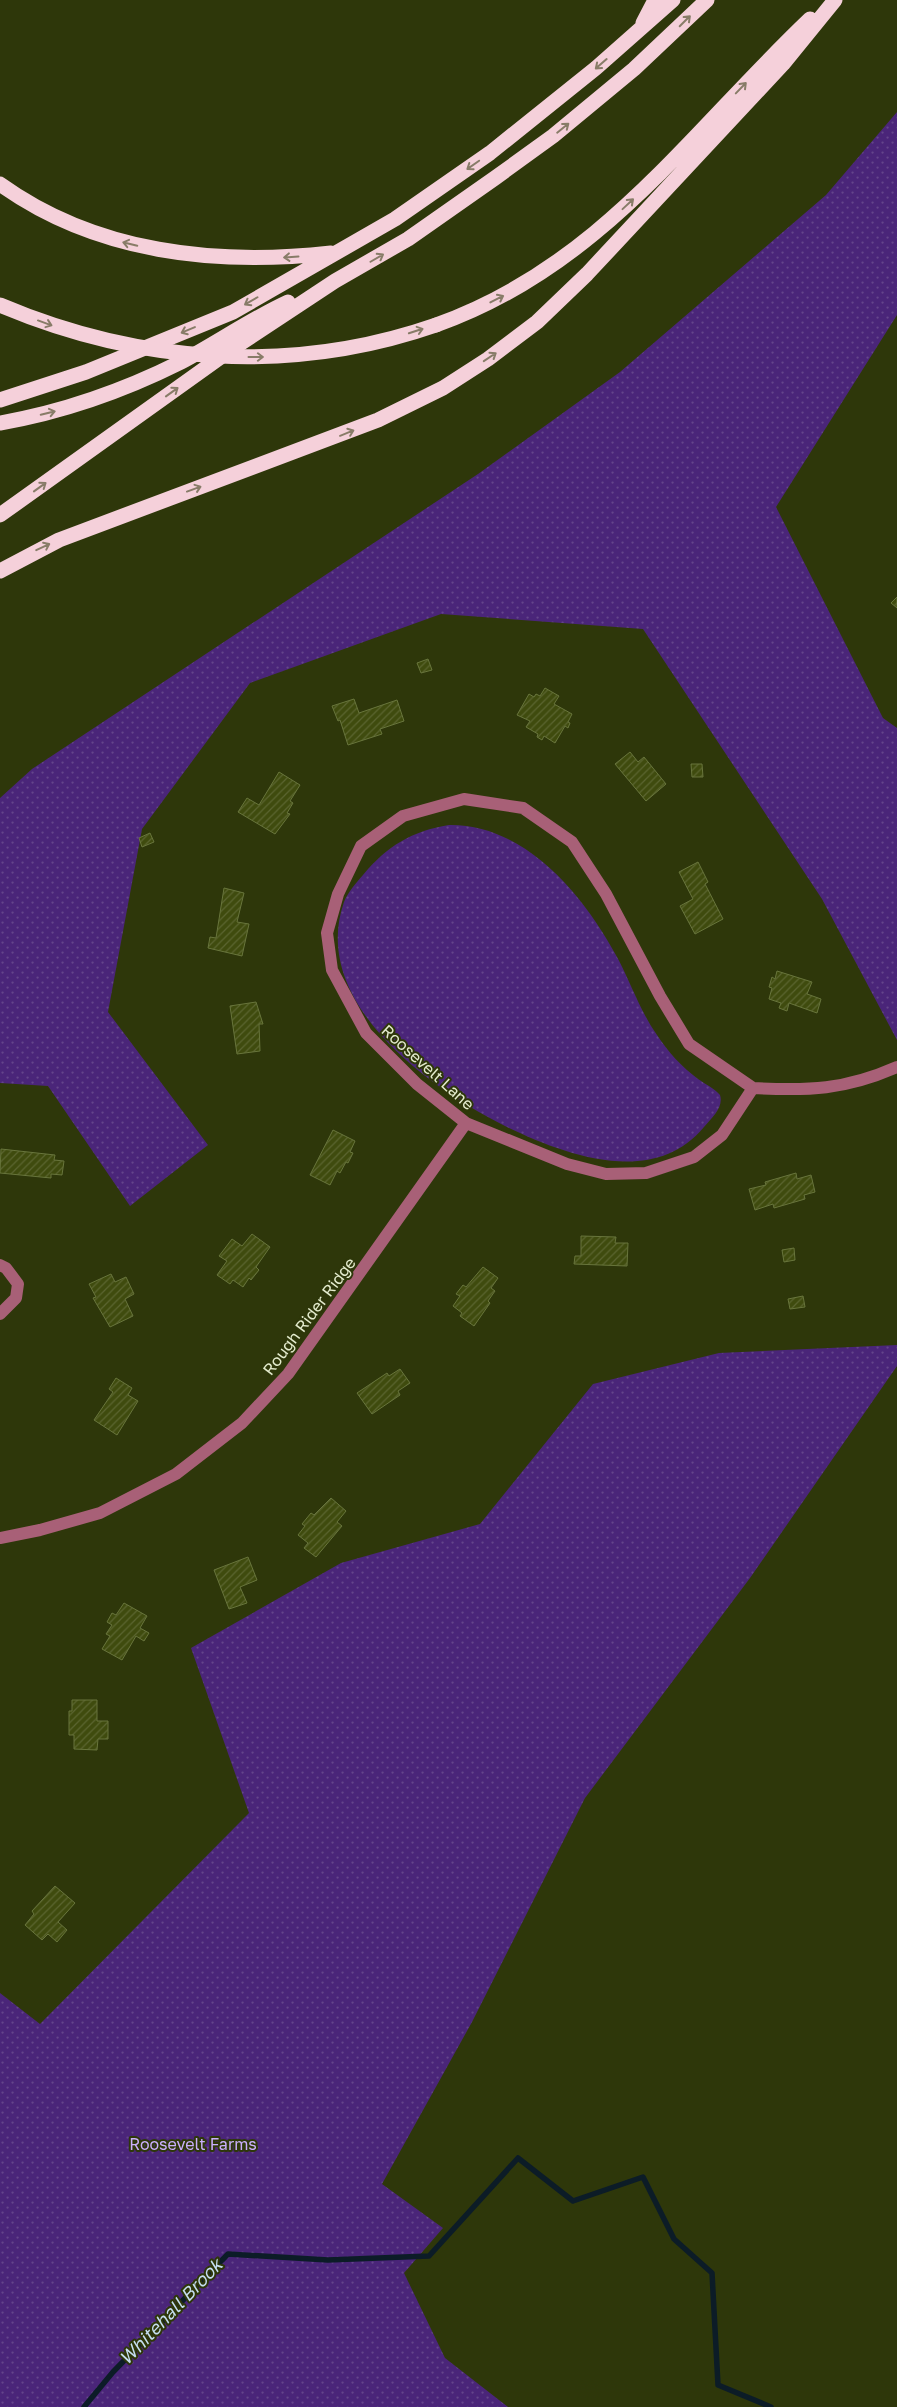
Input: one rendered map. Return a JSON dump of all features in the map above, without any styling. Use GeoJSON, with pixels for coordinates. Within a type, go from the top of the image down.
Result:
{"type":"FeatureCollection","features":[{"type":"Feature","properties":{"kind":"highway"},"geometry":{"type":"LineString","coordinates":[[638,32],[655,0]]}},
{"type":"Feature","properties":{"kind":"highway"},"geometry":{"type":"LineString","coordinates":[[0,400],[86,372],[233,312],[395,219],[490,154],[596,68],[673,0]]}},
{"type":"Feature","properties":{"kind":"highway"},"geometry":{"type":"LineString","coordinates":[[0,515],[202,369],[335,281],[408,239],[552,136],[634,69],[707,0]]}},
{"type":"Feature","properties":{"kind":"highway"},"geometry":{"type":"LineString","coordinates":[[0,305],[53,326],[116,343],[160,351],[207,356],[266,357],[322,353],[381,342],[470,312],[516,289],[577,248],[635,198],[777,50],[830,0]]}},
{"type":"Feature","properties":{"kind":"highway"},"geometry":{"type":"LineString","coordinates":[[0,571],[59,540],[378,420],[443,388],[488,359],[537,322],[587,274],[783,64],[835,0]]}},
{"type":"Feature","properties":{"kind":"highway"},"geometry":{"type":"LineString","coordinates":[[0,184],[30,204],[75,226],[149,248],[231,258],[285,257],[340,251]]}},
{"type":"Feature","properties":{"kind":"highway"},"geometry":{"type":"LineString","coordinates":[[0,423],[63,410],[146,378],[283,304],[335,281]]}},
{"type":"Feature","properties":{"kind":"street","name":"Roosevelt Lane"},"geometry":{"type":"LineString","coordinates":[[464,799],[523,808],[572,842],[606,894],[660,996],[689,1044],[753,1088],[722,1135],[694,1157],[646,1173],[606,1174],[567,1164],[466,1124],[417,1084],[366,1033],[332,970],[327,933],[338,894],[361,846],[403,816],[464,799]]}},
{"type":"Feature","properties":{"kind":"street"},"geometry":{"type":"LineString","coordinates":[[753,1088],[804,1090],[843,1086],[897,1067]]}},
{"type":"Feature","properties":{"kind":"street","name":"Rough Rider Ridge"},"geometry":{"type":"LineString","coordinates":[[0,1538],[40,1530],[100,1513],[176,1474],[242,1423],[288,1374],[466,1124]]}},
{"type":"Feature","properties":{"kind":"street"},"geometry":{"type":"LineString","coordinates":[[0,1265],[6,1268],[18,1284],[16,1298],[0,1314]]}},
{"type":"Feature","properties":{"kind":"green space"},"geometry":{"type":"Polygon","coordinates":[[[897,112],[897,315],[776,507],[883,718],[897,728],[897,1040],[822,899],[643,629],[441,614],[250,683],[142,829],[108,1012],[208,1145],[130,1206],[48,1086],[0,1083],[0,798],[32,769],[478,474],[620,372],[826,195],[897,112]]]}},
{"type":"Feature","properties":{"kind":"green space"},"geometry":{"type":"Polygon","coordinates":[[[449,825],[477,828],[503,837],[527,850],[550,868],[588,910],[617,957],[651,1026],[661,1041],[686,1069],[720,1095],[719,1108],[704,1127],[683,1146],[660,1157],[634,1161],[607,1160],[580,1155],[528,1137],[475,1110],[411,1065],[383,1037],[360,1007],[344,974],[338,939],[344,902],[355,884],[391,848],[423,831],[449,825]]]}},
{"type":"Feature","properties":{"kind":"green space","name":"Roosevelt Farms"},"geometry":{"type":"Polygon","coordinates":[[[897,1345],[897,1366],[750,1578],[585,1798],[472,2022],[382,2184],[443,2228],[404,2273],[445,2358],[508,2407],[0,2407],[0,1993],[40,2024],[249,1813],[191,1648],[341,1563],[480,1524],[593,1384],[719,1353],[897,1345]]]}},
{"type":"Feature","properties":{"kind":"building"},"geometry":{"type":"Polygon","coordinates":[[[897,597],[897,608],[891,603],[897,597]]]}},
{"type":"Feature","properties":{"kind":"building"},"geometry":{"type":"Polygon","coordinates":[[[428,659],[432,670],[421,673],[417,663],[428,659]]]}},
{"type":"Feature","properties":{"kind":"building"},"geometry":{"type":"Polygon","coordinates":[[[545,688],[559,696],[554,704],[572,714],[568,722],[570,723],[568,728],[565,726],[555,743],[544,736],[542,740],[537,737],[538,734],[526,727],[530,721],[517,715],[529,694],[534,697],[536,694],[540,696],[545,688]]]}},
{"type":"Feature","properties":{"kind":"building"},"geometry":{"type":"Polygon","coordinates":[[[354,699],[359,713],[397,700],[404,721],[380,729],[382,734],[348,745],[340,720],[338,721],[332,706],[354,699]]]}},
{"type":"Feature","properties":{"kind":"building"},"geometry":{"type":"Polygon","coordinates":[[[630,752],[638,762],[644,757],[666,784],[646,801],[615,764],[630,752]]]}},
{"type":"Feature","properties":{"kind":"building"},"geometry":{"type":"Polygon","coordinates":[[[691,764],[702,764],[703,777],[692,777],[691,764]]]}},
{"type":"Feature","properties":{"kind":"building"},"geometry":{"type":"Polygon","coordinates":[[[279,772],[300,785],[290,801],[293,803],[287,813],[290,814],[275,834],[238,812],[247,798],[259,805],[279,772]]]}},
{"type":"Feature","properties":{"kind":"building"},"geometry":{"type":"Polygon","coordinates":[[[150,833],[154,842],[142,847],[139,838],[150,833]]]}},
{"type":"Feature","properties":{"kind":"building"},"geometry":{"type":"Polygon","coordinates":[[[698,862],[708,882],[705,884],[723,919],[695,934],[680,906],[693,899],[679,872],[698,862]]]}},
{"type":"Feature","properties":{"kind":"building"},"geometry":{"type":"Polygon","coordinates":[[[224,888],[244,893],[237,922],[249,924],[242,956],[208,948],[210,937],[216,938],[224,888]]]}},
{"type":"Feature","properties":{"kind":"building"},"geometry":{"type":"Polygon","coordinates":[[[777,971],[812,982],[807,994],[821,999],[817,1013],[789,1003],[787,1011],[779,1008],[781,1003],[769,999],[772,988],[769,987],[772,977],[775,979],[777,971]]]}},
{"type":"Feature","properties":{"kind":"building"},"geometry":{"type":"Polygon","coordinates":[[[256,1002],[263,1024],[259,1024],[260,1051],[237,1054],[230,1006],[256,1002]]]}},
{"type":"Feature","properties":{"kind":"building"},"geometry":{"type":"Polygon","coordinates":[[[333,1130],[355,1141],[350,1152],[353,1153],[348,1163],[346,1162],[340,1173],[337,1171],[330,1185],[310,1175],[333,1130]]]}},
{"type":"Feature","properties":{"kind":"building"},"geometry":{"type":"Polygon","coordinates":[[[1,1149],[55,1155],[54,1160],[64,1161],[62,1175],[51,1174],[51,1178],[0,1173],[1,1149]]]}},
{"type":"Feature","properties":{"kind":"building"},"geometry":{"type":"Polygon","coordinates":[[[796,1173],[797,1179],[811,1175],[815,1192],[804,1195],[805,1199],[774,1208],[773,1204],[755,1210],[749,1189],[766,1185],[765,1182],[796,1173]]]}},
{"type":"Feature","properties":{"kind":"building"},"geometry":{"type":"Polygon","coordinates":[[[252,1234],[270,1247],[256,1267],[259,1270],[251,1280],[249,1278],[243,1287],[233,1280],[230,1284],[217,1275],[227,1261],[219,1256],[232,1239],[242,1246],[252,1234]]]}},
{"type":"Feature","properties":{"kind":"building"},"geometry":{"type":"Polygon","coordinates":[[[581,1236],[616,1237],[615,1243],[628,1243],[627,1266],[574,1264],[575,1256],[581,1256],[581,1236]]]}},
{"type":"Feature","properties":{"kind":"building"},"geometry":{"type":"Polygon","coordinates":[[[794,1248],[795,1260],[784,1262],[782,1250],[794,1248]]]}},
{"type":"Feature","properties":{"kind":"building"},"geometry":{"type":"Polygon","coordinates":[[[483,1267],[498,1278],[491,1288],[495,1291],[488,1301],[490,1303],[474,1326],[460,1316],[462,1313],[453,1306],[460,1296],[456,1294],[463,1285],[466,1287],[483,1267]]]}},
{"type":"Feature","properties":{"kind":"building"},"geometry":{"type":"Polygon","coordinates":[[[111,1274],[115,1282],[126,1277],[134,1294],[125,1299],[133,1316],[110,1327],[93,1298],[96,1297],[89,1284],[111,1274]]]}},
{"type":"Feature","properties":{"kind":"building"},"geometry":{"type":"Polygon","coordinates":[[[803,1296],[805,1307],[790,1309],[788,1299],[803,1296]]]}},
{"type":"Feature","properties":{"kind":"building"},"geometry":{"type":"Polygon","coordinates":[[[400,1369],[410,1383],[398,1391],[400,1395],[372,1414],[357,1393],[387,1373],[389,1376],[400,1369]]]}},
{"type":"Feature","properties":{"kind":"building"},"geometry":{"type":"Polygon","coordinates":[[[116,1378],[132,1388],[128,1395],[138,1401],[117,1435],[94,1420],[113,1392],[109,1389],[116,1378]]]}},
{"type":"Feature","properties":{"kind":"building"},"geometry":{"type":"Polygon","coordinates":[[[331,1498],[346,1511],[337,1522],[342,1526],[316,1557],[304,1548],[308,1543],[298,1535],[305,1526],[302,1524],[311,1513],[314,1515],[331,1498]]]}},
{"type":"Feature","properties":{"kind":"building"},"geometry":{"type":"Polygon","coordinates":[[[248,1557],[257,1580],[240,1587],[247,1603],[229,1609],[214,1570],[248,1557]]]}},
{"type":"Feature","properties":{"kind":"building"},"geometry":{"type":"Polygon","coordinates":[[[124,1603],[147,1616],[140,1628],[149,1633],[144,1641],[136,1636],[122,1660],[102,1649],[110,1636],[106,1634],[112,1625],[107,1622],[112,1613],[116,1615],[124,1603]]]}},
{"type":"Feature","properties":{"kind":"building"},"geometry":{"type":"Polygon","coordinates":[[[72,1700],[97,1700],[97,1721],[108,1721],[108,1739],[98,1739],[97,1750],[74,1749],[74,1735],[69,1735],[69,1711],[72,1711],[72,1700]]]}},
{"type":"Feature","properties":{"kind":"building"},"geometry":{"type":"Polygon","coordinates":[[[55,1886],[75,1903],[58,1922],[67,1930],[57,1942],[48,1934],[42,1940],[25,1925],[34,1914],[32,1911],[55,1886]]]}},
{"type":"Feature","properties":{"kind":"waterway","name":"Whitehall Brook"},"geometry":{"type":"LineString","coordinates":[[84,2407],[113,2372],[228,2254],[328,2260],[429,2256],[518,2158],[573,2201],[643,2177],[674,2239],[712,2273],[718,2385],[771,2407]]}}]}
